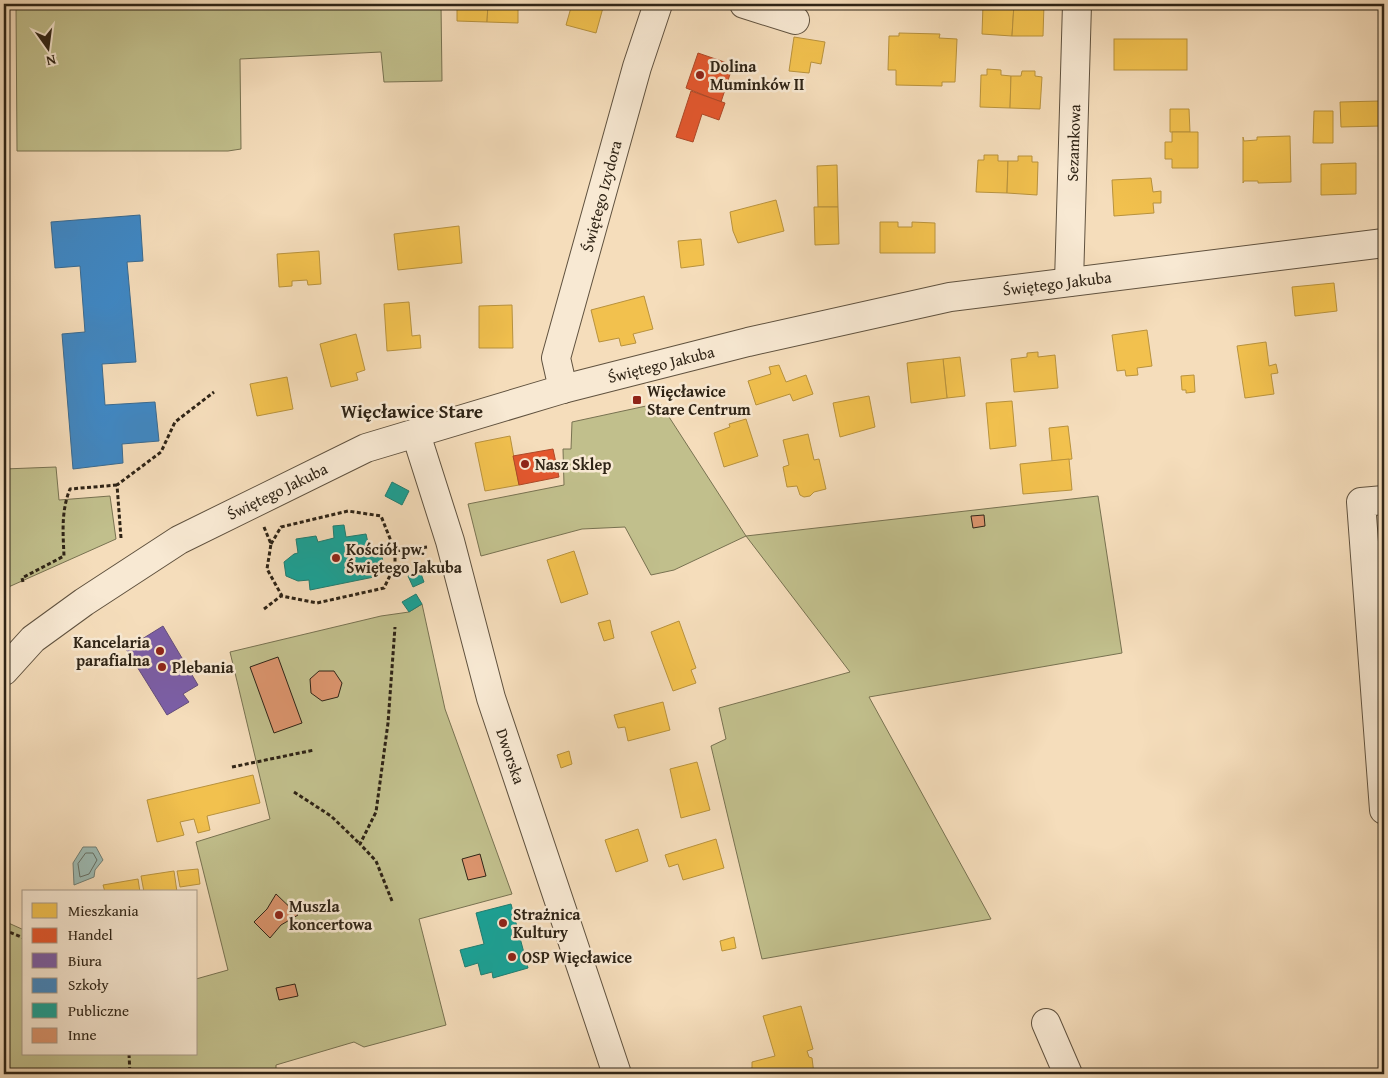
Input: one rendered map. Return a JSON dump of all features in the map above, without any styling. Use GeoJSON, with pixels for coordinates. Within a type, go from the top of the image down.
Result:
{"type":"FeatureCollection","features":[{"type":"Feature","properties":{"kind":"street","name":"Świętego Izydora"},"geometry":{"type":"LineString","coordinates":[[563,389],[556,358],[637,67],[658,4]]}},
{"type":"Feature","properties":{"kind":"street"},"geometry":{"type":"LineString","coordinates":[[744,4],[795,20]]}},
{"type":"Feature","properties":{"kind":"street","name":"Sezamkowa"},"geometry":{"type":"LineString","coordinates":[[1068,282],[1077,4]]}},
{"type":"Feature","properties":{"kind":"street","name":"Świętego Jakuba"},"geometry":{"type":"LineString","coordinates":[[4,671],[33,639],[84,602],[179,540],[358,452],[416,434],[563,389],[748,342],[950,297],[1384,243]]}},
{"type":"Feature","properties":{"kind":"street","name":"Dworska"},"geometry":{"type":"LineString","coordinates":[[416,434],[450,541],[491,698],[617,1074]]}},
{"type":"Feature","properties":{"kind":"street"},"geometry":{"type":"LineString","coordinates":[[1384,500],[1361,502],[1384,810]]}},
{"type":"Feature","properties":{"kind":"street"},"geometry":{"type":"LineString","coordinates":[[1046,1023],[1068,1074]]}},
{"type":"Feature","properties":{"kind":"path"},"geometry":{"type":"LineString","coordinates":[[23,582],[22,578],[64,556],[62,526],[66,500],[70,490],[117,485],[161,452],[175,422],[214,392]]}},
{"type":"Feature","properties":{"kind":"path"},"geometry":{"type":"LineString","coordinates":[[117,485],[122,538]]}},
{"type":"Feature","properties":{"kind":"path"},"geometry":{"type":"LineString","coordinates":[[264,609],[282,596],[316,603],[384,588],[395,566],[395,551],[381,516],[348,511],[281,526],[271,544],[267,569],[282,596]]}},
{"type":"Feature","properties":{"kind":"path"},"geometry":{"type":"LineString","coordinates":[[260,519],[271,544]]}},
{"type":"Feature","properties":{"kind":"path"},"geometry":{"type":"LineString","coordinates":[[395,551],[421,549]]}},
{"type":"Feature","properties":{"kind":"path"},"geometry":{"type":"LineString","coordinates":[[360,844],[376,812],[388,723],[395,627]]}},
{"type":"Feature","properties":{"kind":"path"},"geometry":{"type":"LineString","coordinates":[[232,767],[314,750]]}},
{"type":"Feature","properties":{"kind":"path"},"geometry":{"type":"LineString","coordinates":[[294,792],[331,816],[376,861],[392,901]]}},
{"type":"Feature","properties":{"kind":"path"},"geometry":{"type":"LineString","coordinates":[[4,930],[22,937]]}},
{"type":"Feature","properties":{"kind":"path"},"geometry":{"type":"LineString","coordinates":[[129,1056],[130,1074]]}},
{"type":"Feature","properties":{"kind":"shaded area"},"geometry":{"type":"Polygon","coordinates":[[[16,4],[441,4],[442,81],[384,82],[381,52],[240,59],[241,149],[228,151],[17,151],[16,4]]]}},
{"type":"Feature","properties":{"kind":"shaded area"},"geometry":{"type":"Polygon","coordinates":[[[660,403],[746,536],[674,570],[651,575],[625,527],[582,529],[481,556],[468,504],[564,485],[563,449],[571,449],[572,422],[660,403]]]}},
{"type":"Feature","properties":{"kind":"shaded area"},"geometry":{"type":"Polygon","coordinates":[[[56,467],[59,500],[110,496],[116,539],[4,589],[4,469],[56,467]]]}},
{"type":"Feature","properties":{"kind":"shaded area"},"geometry":{"type":"Polygon","coordinates":[[[1098,496],[1122,653],[869,697],[991,919],[762,959],[711,746],[726,739],[719,708],[850,672],[746,536],[1098,496]]]}},
{"type":"Feature","properties":{"kind":"shaded area"},"geometry":{"type":"Polygon","coordinates":[[[422,604],[445,709],[512,894],[419,919],[446,1025],[364,1047],[354,1042],[276,1065],[276,1074],[4,1074],[4,921],[22,929],[22,1056],[198,1056],[198,978],[228,970],[196,842],[270,819],[230,652],[381,616],[409,612],[422,604]]]}},
{"type":"Feature","properties":{"kind":"water"},"geometry":{"type":"Polygon","coordinates":[[[83,847],[96,847],[103,860],[95,870],[94,877],[74,885],[73,863],[83,847]]]}},
{"type":"Feature","properties":{"kind":"building: Mieszkania"},"geometry":{"type":"Polygon","coordinates":[[[457,4],[488,4],[487,22],[457,21],[457,4]]]}},
{"type":"Feature","properties":{"kind":"building: Mieszkania"},"geometry":{"type":"Polygon","coordinates":[[[488,4],[518,4],[518,23],[487,22],[488,4]]]}},
{"type":"Feature","properties":{"kind":"building: Mieszkania"},"geometry":{"type":"Polygon","coordinates":[[[572,4],[604,4],[596,33],[566,25],[572,4]]]}},
{"type":"Feature","properties":{"kind":"building: Mieszkania"},"geometry":{"type":"Polygon","coordinates":[[[983,4],[1014,4],[1012,36],[982,34],[983,4]]]}},
{"type":"Feature","properties":{"kind":"building: Mieszkania"},"geometry":{"type":"Polygon","coordinates":[[[1014,4],[1044,4],[1043,36],[1012,36],[1014,4]]]}},
{"type":"Feature","properties":{"kind":"building: Mieszkania"},"geometry":{"type":"Polygon","coordinates":[[[899,33],[940,34],[939,38],[957,39],[955,82],[942,82],[942,86],[896,85],[896,70],[888,70],[889,36],[899,36],[899,33]]]}},
{"type":"Feature","properties":{"kind":"building: Mieszkania"},"geometry":{"type":"Polygon","coordinates":[[[794,37],[825,42],[821,64],[811,62],[809,73],[789,71],[794,37]]]}},
{"type":"Feature","properties":{"kind":"building: Mieszkania"},"geometry":{"type":"Polygon","coordinates":[[[1114,39],[1187,39],[1187,70],[1114,70],[1114,39]]]}},
{"type":"Feature","properties":{"kind":"building: Mieszkania"},"geometry":{"type":"Polygon","coordinates":[[[987,69],[1001,70],[1001,75],[1011,76],[1010,108],[980,107],[981,75],[987,75],[987,69]]]}},
{"type":"Feature","properties":{"kind":"building: Mieszkania"},"geometry":{"type":"Polygon","coordinates":[[[1022,71],[1035,71],[1035,76],[1042,77],[1040,109],[1010,108],[1011,76],[1021,76],[1022,71]]]}},
{"type":"Feature","properties":{"kind":"building: Mieszkania"},"geometry":{"type":"Polygon","coordinates":[[[1380,101],[1384,101],[1384,126],[1381,126],[1380,101]]]}},
{"type":"Feature","properties":{"kind":"building: Mieszkania"},"geometry":{"type":"Polygon","coordinates":[[[1380,101],[1381,126],[1341,127],[1340,102],[1380,101]]]}},
{"type":"Feature","properties":{"kind":"building: Mieszkania"},"geometry":{"type":"Polygon","coordinates":[[[1170,109],[1189,109],[1190,132],[1170,132],[1170,109]]]}},
{"type":"Feature","properties":{"kind":"building: Mieszkania"},"geometry":{"type":"Polygon","coordinates":[[[1314,111],[1333,111],[1333,143],[1313,143],[1314,111]]]}},
{"type":"Feature","properties":{"kind":"building: Mieszkania"},"geometry":{"type":"Polygon","coordinates":[[[1172,132],[1198,132],[1198,168],[1172,168],[1172,159],[1165,159],[1165,142],[1172,142],[1172,132]]]}},
{"type":"Feature","properties":{"kind":"building: Mieszkania"},"geometry":{"type":"Polygon","coordinates":[[[1290,136],[1291,182],[1258,183],[1258,181],[1244,181],[1243,183],[1243,137],[1244,141],[1257,140],[1257,137],[1290,136]]]}},
{"type":"Feature","properties":{"kind":"building: Mieszkania"},"geometry":{"type":"Polygon","coordinates":[[[984,155],[998,155],[998,161],[1008,161],[1007,193],[976,192],[978,160],[984,160],[984,155]]]}},
{"type":"Feature","properties":{"kind":"building: Mieszkania"},"geometry":{"type":"Polygon","coordinates":[[[1018,156],[1032,156],[1032,162],[1038,162],[1037,195],[1007,193],[1008,161],[1018,161],[1018,156]]]}},
{"type":"Feature","properties":{"kind":"building: Mieszkania"},"geometry":{"type":"Polygon","coordinates":[[[1356,163],[1356,194],[1321,195],[1321,164],[1356,163]]]}},
{"type":"Feature","properties":{"kind":"building: Mieszkania"},"geometry":{"type":"Polygon","coordinates":[[[837,165],[838,207],[818,207],[817,166],[837,165]]]}},
{"type":"Feature","properties":{"kind":"building: Mieszkania"},"geometry":{"type":"Polygon","coordinates":[[[1151,178],[1153,192],[1161,191],[1161,203],[1153,203],[1154,213],[1114,216],[1112,180],[1151,178]]]}},
{"type":"Feature","properties":{"kind":"building: Mieszkania"},"geometry":{"type":"Polygon","coordinates":[[[776,200],[784,231],[738,243],[733,231],[730,212],[776,200]]]}},
{"type":"Feature","properties":{"kind":"building: Mieszkania"},"geometry":{"type":"Polygon","coordinates":[[[814,207],[838,207],[839,244],[815,245],[814,207]]]}},
{"type":"Feature","properties":{"kind":"building: Mieszkania"},"geometry":{"type":"Polygon","coordinates":[[[880,222],[898,222],[898,227],[912,227],[912,222],[935,223],[935,253],[880,253],[880,222]]]}},
{"type":"Feature","properties":{"kind":"building: Mieszkania"},"geometry":{"type":"Polygon","coordinates":[[[459,226],[462,263],[398,270],[394,234],[459,226]]]}},
{"type":"Feature","properties":{"kind":"building: Mieszkania"},"geometry":{"type":"Polygon","coordinates":[[[701,239],[704,265],[681,268],[678,241],[701,239]]]}},
{"type":"Feature","properties":{"kind":"building: Mieszkania"},"geometry":{"type":"Polygon","coordinates":[[[319,251],[321,284],[308,285],[307,280],[292,281],[292,286],[279,287],[277,254],[319,251]]]}},
{"type":"Feature","properties":{"kind":"building: Mieszkania"},"geometry":{"type":"Polygon","coordinates":[[[1334,283],[1337,311],[1295,316],[1292,287],[1334,283]]]}},
{"type":"Feature","properties":{"kind":"building: Mieszkania"},"geometry":{"type":"Polygon","coordinates":[[[644,296],[653,329],[633,334],[636,343],[621,346],[619,338],[599,342],[591,310],[644,296]]]}},
{"type":"Feature","properties":{"kind":"building: Mieszkania"},"geometry":{"type":"Polygon","coordinates":[[[409,302],[412,336],[420,335],[421,348],[387,351],[384,304],[409,302]]]}},
{"type":"Feature","properties":{"kind":"building: Mieszkania"},"geometry":{"type":"Polygon","coordinates":[[[512,305],[513,348],[479,348],[479,306],[512,305]]]}},
{"type":"Feature","properties":{"kind":"building: Mieszkania"},"geometry":{"type":"Polygon","coordinates":[[[1147,330],[1152,366],[1137,368],[1138,375],[1126,376],[1125,370],[1117,371],[1112,335],[1147,330]]]}},
{"type":"Feature","properties":{"kind":"building: Mieszkania"},"geometry":{"type":"Polygon","coordinates":[[[356,334],[365,370],[356,373],[358,380],[331,387],[320,344],[356,334]]]}},
{"type":"Feature","properties":{"kind":"building: Mieszkania"},"geometry":{"type":"Polygon","coordinates":[[[1266,342],[1269,366],[1276,364],[1278,373],[1271,374],[1274,394],[1245,398],[1237,346],[1266,342]]]}},
{"type":"Feature","properties":{"kind":"building: Mieszkania"},"geometry":{"type":"Polygon","coordinates":[[[1038,352],[1038,357],[1055,355],[1058,388],[1014,392],[1011,359],[1027,357],[1027,353],[1038,352]]]}},
{"type":"Feature","properties":{"kind":"building: Mieszkania"},"geometry":{"type":"Polygon","coordinates":[[[960,357],[965,396],[947,398],[943,359],[960,357]]]}},
{"type":"Feature","properties":{"kind":"building: Mieszkania"},"geometry":{"type":"Polygon","coordinates":[[[943,359],[947,398],[911,403],[907,363],[943,359]]]}},
{"type":"Feature","properties":{"kind":"building: Mieszkania"},"geometry":{"type":"Polygon","coordinates":[[[779,365],[786,382],[806,375],[813,394],[793,401],[790,394],[756,405],[748,381],[771,374],[769,367],[779,365]]]}},
{"type":"Feature","properties":{"kind":"building: Mieszkania"},"geometry":{"type":"Polygon","coordinates":[[[1194,375],[1195,392],[1186,393],[1186,390],[1182,390],[1181,376],[1194,375]]]}},
{"type":"Feature","properties":{"kind":"building: Mieszkania"},"geometry":{"type":"Polygon","coordinates":[[[287,377],[293,409],[257,416],[250,384],[287,377]]]}},
{"type":"Feature","properties":{"kind":"building: Mieszkania"},"geometry":{"type":"Polygon","coordinates":[[[869,396],[875,427],[840,437],[833,403],[869,396]]]}},
{"type":"Feature","properties":{"kind":"building: Mieszkania"},"geometry":{"type":"Polygon","coordinates":[[[1012,401],[1016,446],[990,449],[986,403],[1012,401]]]}},
{"type":"Feature","properties":{"kind":"building: Mieszkania"},"geometry":{"type":"Polygon","coordinates":[[[746,419],[758,456],[724,467],[714,433],[730,427],[729,424],[746,419]]]}},
{"type":"Feature","properties":{"kind":"building: Mieszkania"},"geometry":{"type":"Polygon","coordinates":[[[1068,426],[1072,459],[1052,461],[1049,428],[1068,426]]]}},
{"type":"Feature","properties":{"kind":"building: Mieszkania"},"geometry":{"type":"Polygon","coordinates":[[[808,434],[814,460],[819,459],[826,489],[804,497],[800,495],[797,486],[787,487],[783,467],[789,465],[783,440],[808,434]]]}},
{"type":"Feature","properties":{"kind":"building: Mieszkania"},"geometry":{"type":"Polygon","coordinates":[[[510,436],[519,485],[485,491],[475,443],[510,436]]]}},
{"type":"Feature","properties":{"kind":"building: Mieszkania"},"geometry":{"type":"Polygon","coordinates":[[[1069,459],[1072,490],[1023,494],[1020,464],[1069,459]]]}},
{"type":"Feature","properties":{"kind":"building: Mieszkania"},"geometry":{"type":"Polygon","coordinates":[[[574,551],[588,594],[561,603],[547,560],[574,551]]]}},
{"type":"Feature","properties":{"kind":"building: Mieszkania"},"geometry":{"type":"Polygon","coordinates":[[[610,620],[614,638],[604,641],[598,623],[610,620]]]}},
{"type":"Feature","properties":{"kind":"building: Mieszkania"},"geometry":{"type":"Polygon","coordinates":[[[679,621],[696,668],[691,670],[696,683],[673,691],[651,632],[679,621]]]}},
{"type":"Feature","properties":{"kind":"building: Mieszkania"},"geometry":{"type":"Polygon","coordinates":[[[663,702],[670,730],[628,741],[625,727],[618,728],[614,715],[663,702]]]}},
{"type":"Feature","properties":{"kind":"building: Mieszkania"},"geometry":{"type":"Polygon","coordinates":[[[569,751],[572,764],[561,768],[557,755],[569,751]]]}},
{"type":"Feature","properties":{"kind":"building: Mieszkania"},"geometry":{"type":"Polygon","coordinates":[[[697,762],[710,810],[681,818],[670,769],[697,762]]]}},
{"type":"Feature","properties":{"kind":"building: Mieszkania"},"geometry":{"type":"Polygon","coordinates":[[[253,775],[260,803],[207,816],[210,830],[198,833],[194,819],[180,822],[184,835],[157,842],[147,800],[253,775]]]}},
{"type":"Feature","properties":{"kind":"building: Mieszkania"},"geometry":{"type":"Polygon","coordinates":[[[638,829],[648,861],[616,872],[605,840],[638,829]]]}},
{"type":"Feature","properties":{"kind":"building: Mieszkania"},"geometry":{"type":"Polygon","coordinates":[[[716,839],[724,868],[683,880],[678,864],[669,867],[665,855],[716,839]]]}},
{"type":"Feature","properties":{"kind":"building: Mieszkania"},"geometry":{"type":"Polygon","coordinates":[[[198,869],[200,884],[180,887],[177,871],[198,869]]]}},
{"type":"Feature","properties":{"kind":"building: Mieszkania"},"geometry":{"type":"Polygon","coordinates":[[[174,871],[177,890],[144,890],[141,876],[174,871]]]}},
{"type":"Feature","properties":{"kind":"building: Mieszkania"},"geometry":{"type":"Polygon","coordinates":[[[138,879],[140,890],[104,890],[103,885],[138,879]]]}},
{"type":"Feature","properties":{"kind":"building: Mieszkania"},"geometry":{"type":"Polygon","coordinates":[[[734,937],[736,948],[722,951],[720,941],[734,937]]]}},
{"type":"Feature","properties":{"kind":"building: Mieszkania"},"geometry":{"type":"Polygon","coordinates":[[[801,1006],[813,1049],[807,1051],[809,1057],[812,1058],[814,1074],[729,1074],[752,1068],[752,1062],[775,1056],[763,1016],[801,1006]]]}},
{"type":"Feature","properties":{"kind":"building: Handel"},"geometry":{"type":"Polygon","coordinates":[[[698,53],[733,65],[721,102],[686,88],[698,53]]]}},
{"type":"Feature","properties":{"kind":"building: Handel"},"geometry":{"type":"Polygon","coordinates":[[[691,91],[725,103],[719,120],[702,114],[693,142],[676,137],[691,91]]]}},
{"type":"Feature","properties":{"kind":"building: Handel"},"geometry":{"type":"Polygon","coordinates":[[[553,449],[559,477],[519,485],[513,456],[553,449]]]}},
{"type":"Feature","properties":{"kind":"building: Biura","name":"Plebania"},"geometry":{"type":"Polygon","coordinates":[[[163,626],[198,685],[183,694],[189,702],[167,715],[126,649],[163,626]]]}},
{"type":"Feature","properties":{"kind":"building: Szkoły"},"geometry":{"type":"Polygon","coordinates":[[[140,215],[143,261],[127,262],[136,362],[102,364],[105,405],[155,402],[159,441],[122,444],[123,463],[73,469],[62,334],[85,332],[80,266],[55,268],[51,222],[140,215]]]}},
{"type":"Feature","properties":{"kind":"building: Publiczne"},"geometry":{"type":"Polygon","coordinates":[[[392,482],[409,491],[402,505],[385,496],[392,482]]]}},
{"type":"Feature","properties":{"kind":"building: Publiczne","name":"Kościół pw. Świętego Jakuba"},"geometry":{"type":"Polygon","coordinates":[[[344,525],[346,537],[366,534],[369,547],[380,546],[383,562],[372,564],[374,577],[310,590],[309,580],[298,581],[286,576],[284,562],[298,553],[296,539],[316,536],[318,542],[334,538],[333,526],[344,525]]]}},
{"type":"Feature","properties":{"kind":"building: Publiczne"},"geometry":{"type":"Polygon","coordinates":[[[420,571],[424,582],[413,587],[408,576],[420,571]]]}},
{"type":"Feature","properties":{"kind":"building: Publiczne"},"geometry":{"type":"Polygon","coordinates":[[[416,594],[422,604],[409,612],[402,602],[416,594]]]}},
{"type":"Feature","properties":{"kind":"building: Publiczne"},"geometry":{"type":"Polygon","coordinates":[[[511,904],[528,968],[493,978],[492,972],[481,975],[478,963],[465,967],[460,950],[484,944],[476,913],[511,904]]]}},
{"type":"Feature","properties":{"kind":"building: Inne"},"geometry":{"type":"Polygon","coordinates":[[[984,515],[985,526],[973,528],[971,516],[984,515]]]}},
{"type":"Feature","properties":{"kind":"building: Inne"},"geometry":{"type":"Polygon","coordinates":[[[278,657],[302,723],[274,733],[250,667],[278,657]]]}},
{"type":"Feature","properties":{"kind":"building: Inne"},"geometry":{"type":"Polygon","coordinates":[[[319,671],[334,671],[342,683],[338,697],[322,701],[311,693],[310,679],[319,671]]]}},
{"type":"Feature","properties":{"kind":"building: Inne"},"geometry":{"type":"Polygon","coordinates":[[[480,854],[486,876],[468,880],[462,859],[480,854]]]}},
{"type":"Feature","properties":{"kind":"building: Inne","name":"Muszla koncertowa"},"geometry":{"type":"Polygon","coordinates":[[[276,894],[298,915],[281,925],[270,938],[254,922],[267,909],[276,894]]]}},
{"type":"Feature","properties":{"kind":"building: Inne"},"geometry":{"type":"Polygon","coordinates":[[[295,984],[298,996],[279,1000],[276,988],[295,984]]]}},
{"type":"Feature","properties":{"kind":"place","name":"Dolina Muminków II"},"geometry":{"type":"Point","coordinates":[700,75]}},
{"type":"Feature","properties":{"kind":"place","name":"Więcławice Stare Centrum"},"geometry":{"type":"Point","coordinates":[637,400]}},
{"type":"Feature","properties":{"kind":"place","name":"Nasz Sklep"},"geometry":{"type":"Point","coordinates":[525,464]}},
{"type":"Feature","properties":{"kind":"place","name":"Kościół pw. Świętego Jakuba"},"geometry":{"type":"Point","coordinates":[336,558]}},
{"type":"Feature","properties":{"kind":"place","name":"Kancelaria parafialna"},"geometry":{"type":"Point","coordinates":[160,651]}},
{"type":"Feature","properties":{"kind":"place","name":"Plebania"},"geometry":{"type":"Point","coordinates":[162,667]}},
{"type":"Feature","properties":{"kind":"place","name":"Muszla koncertowa"},"geometry":{"type":"Point","coordinates":[279,915]}},
{"type":"Feature","properties":{"kind":"place","name":"Strażnica Kultury"},"geometry":{"type":"Point","coordinates":[503,923]}},
{"type":"Feature","properties":{"kind":"place","name":"OSP Więcławice"},"geometry":{"type":"Point","coordinates":[512,957]}},
{"type":"Feature","properties":{"kind":"district","name":"Więcławice Stare"},"geometry":{"type":"Point","coordinates":[412,411]}}]}
